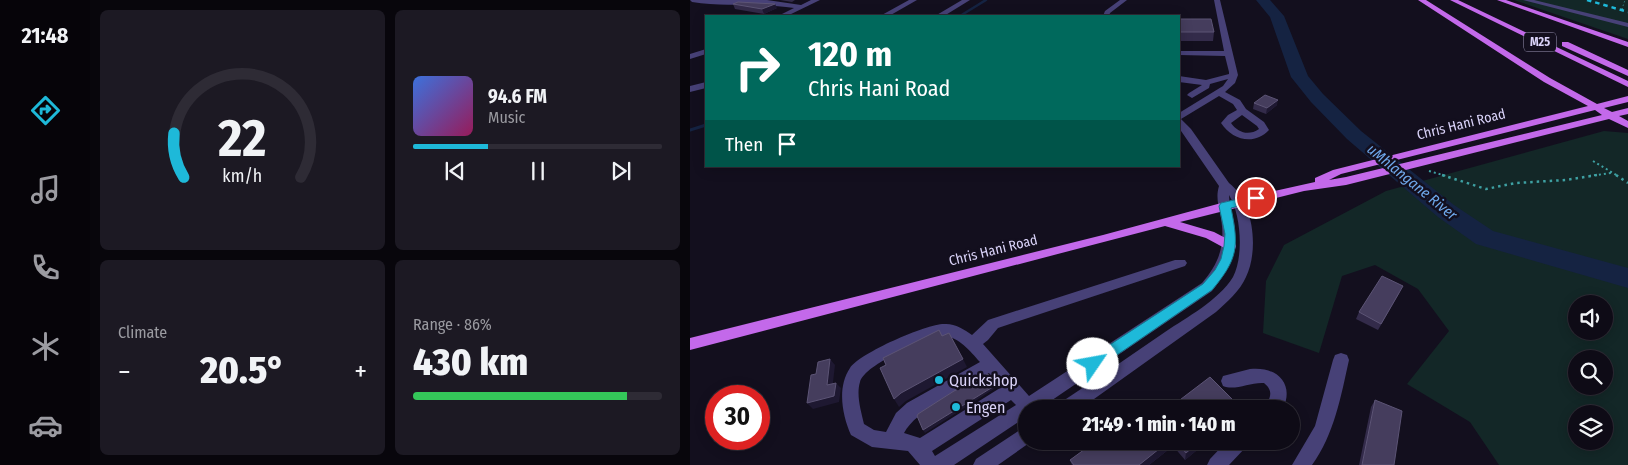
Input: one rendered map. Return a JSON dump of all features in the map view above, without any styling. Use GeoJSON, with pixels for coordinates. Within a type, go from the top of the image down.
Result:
{"type":"FeatureCollection","features":[{"type":"Feature","properties":{"kind":"main road"},"geometry":{"type":"LineString","coordinates":[[1421,0],[1522,65],[1628,125]]}},
{"type":"Feature","properties":{"kind":"main road","name":"M25"},"geometry":{"type":"LineString","coordinates":[[1453,0],[1628,84]]}},
{"type":"Feature","properties":{"kind":"main road","name":"M25"},"geometry":{"type":"LineString","coordinates":[[1467,0],[1628,73]]}},
{"type":"Feature","properties":{"kind":"main road"},"geometry":{"type":"LineString","coordinates":[[1500,0],[1628,45]]}},
{"type":"Feature","properties":{"kind":"main road","name":"Chris Hani Road"},"geometry":{"type":"LineString","coordinates":[[1341,177],[1442,146],[1628,99]]}},
{"type":"Feature","properties":{"kind":"main road","name":"Chris Hani Road"},"geometry":{"type":"LineString","coordinates":[[690,344],[877,294],[1103,239],[1304,186],[1452,154],[1628,111]]}},
{"type":"Feature","properties":{"kind":"main road"},"geometry":{"type":"LineString","coordinates":[[1162,222],[1210,235],[1230,246]]}},
{"type":"Feature","properties":{"kind":"street"},"geometry":{"type":"LineString","coordinates":[[692,0],[714,4],[737,1],[801,7]]}},
{"type":"Feature","properties":{"kind":"street"},"geometry":{"type":"LineString","coordinates":[[782,4],[793,0]]}},
{"type":"Feature","properties":{"kind":"street"},"geometry":{"type":"LineString","coordinates":[[784,15],[817,0]]}},
{"type":"Feature","properties":{"kind":"street"},"geometry":{"type":"LineString","coordinates":[[886,15],[914,0]]}},
{"type":"Feature","properties":{"kind":"street"},"geometry":{"type":"LineString","coordinates":[[941,15],[967,0]]}},
{"type":"Feature","properties":{"kind":"street"},"geometry":{"type":"LineString","coordinates":[[1106,15],[1124,0]]}},
{"type":"Feature","properties":{"kind":"street"},"geometry":{"type":"LineString","coordinates":[[1180,116],[1219,93],[1232,81],[1234,75],[1217,19],[1217,0]]}},
{"type":"Feature","properties":{"kind":"street"},"geometry":{"type":"LineString","coordinates":[[1526,0],[1628,25]]}},
{"type":"Feature","properties":{"kind":"street"},"geometry":{"type":"LineString","coordinates":[[690,57],[705,51]]}},
{"type":"Feature","properties":{"kind":"street"},"geometry":{"type":"LineString","coordinates":[[1180,53],[1229,54]]}},
{"type":"Feature","properties":{"kind":"street"},"geometry":{"type":"LineString","coordinates":[[1180,79],[1206,83],[1234,75]]}},
{"type":"Feature","properties":{"kind":"street"},"geometry":{"type":"LineString","coordinates":[[1192,95],[1206,86],[1206,83]]}},
{"type":"Feature","properties":{"kind":"street"},"geometry":{"type":"LineString","coordinates":[[690,89],[705,85]]}},
{"type":"Feature","properties":{"kind":"street"},"geometry":{"type":"LineString","coordinates":[[1219,93],[1237,102],[1242,111]]}},
{"type":"Feature","properties":{"kind":"street"},"geometry":{"type":"LineString","coordinates":[[1079,400],[1211,308],[1230,290],[1240,276],[1246,249],[1240,202],[1234,191],[1225,186],[1180,123]]}},
{"type":"Feature","properties":{"kind":"street"},"geometry":{"type":"LineString","coordinates":[[1041,400],[1207,287],[1219,273],[1227,259],[1230,246],[1230,234],[1223,194],[1225,186]]}},
{"type":"Feature","properties":{"kind":"street"},"geometry":{"type":"LineString","coordinates":[[971,343],[983,336],[993,324],[1180,263]]}},
{"type":"Feature","properties":{"kind":"street"},"geometry":{"type":"LineString","coordinates":[[930,465],[920,448],[907,442],[873,439],[857,429],[850,404],[850,387],[857,371],[874,357],[930,333],[949,330],[971,343],[1021,400]]}},
{"type":"Feature","properties":{"kind":"street"},"geometry":{"type":"LineString","coordinates":[[1301,465],[1310,455],[1329,412],[1341,360]]}},
{"type":"Feature","properties":{"kind":"street"},"geometry":{"type":"LineString","coordinates":[[891,440],[902,419],[912,409],[990,364]]}},
{"type":"Feature","properties":{"kind":"street"},"geometry":{"type":"LineString","coordinates":[[1229,381],[1256,374],[1267,376],[1277,385],[1280,395],[1278,400]]}},
{"type":"Feature","properties":{"kind":"street"},"geometry":{"type":"LineString","coordinates":[[920,448],[1012,390]]}},
{"type":"Feature","properties":{"kind":"street"},"geometry":{"type":"LineString","coordinates":[[937,465],[1018,415]]}},
{"type":"Feature","properties":{"kind":"street"},"geometry":{"type":"LineString","coordinates":[[982,465],[1018,440]]}},
{"type":"Feature","properties":{"kind":"street"},"geometry":{"type":"LineString","coordinates":[[1216,465],[1231,450]]}},
{"type":"Feature","properties":{"kind":"path"},"geometry":{"type":"LineString","coordinates":[[1622,9],[1625,0]]}},
{"type":"Feature","properties":{"kind":"path"},"geometry":{"type":"LineString","coordinates":[[1593,161],[1628,183]]}},
{"type":"Feature","properties":{"kind":"path"},"geometry":{"type":"LineString","coordinates":[[1428,171],[1486,189],[1516,183],[1566,180],[1611,173]]}},
{"type":"Feature","properties":{"kind":"green space"},"geometry":{"type":"Polygon","coordinates":[[[1514,0],[1628,0],[1628,39],[1514,0]]]}},
{"type":"Feature","properties":{"kind":"green space"},"geometry":{"type":"Polygon","coordinates":[[[1604,131],[1628,133],[1628,465],[1499,465],[1470,422],[1407,384],[1449,331],[1418,289],[1375,265],[1342,276],[1319,353],[1263,333],[1266,281],[1284,245],[1386,191],[1604,131]]]}},
{"type":"Feature","properties":{"kind":"building"},"geometry":{"type":"Polygon","coordinates":[[[738,2],[775,4],[762,9],[733,4],[738,2]]]}},
{"type":"Feature","properties":{"kind":"building"},"geometry":{"type":"Polygon","coordinates":[[[1180,19],[1211,19],[1214,32],[1180,32],[1180,19]]]}},
{"type":"Feature","properties":{"kind":"building"},"geometry":{"type":"Polygon","coordinates":[[[1265,95],[1278,100],[1267,108],[1254,103],[1265,95]]]}},
{"type":"Feature","properties":{"kind":"building"},"geometry":{"type":"Polygon","coordinates":[[[1382,276],[1403,286],[1381,324],[1359,312],[1382,276]]]}},
{"type":"Feature","properties":{"kind":"building"},"geometry":{"type":"Polygon","coordinates":[[[939,330],[942,336],[949,333],[963,359],[901,393],[894,399],[880,368],[886,365],[883,358],[939,330]]]}},
{"type":"Feature","properties":{"kind":"building"},"geometry":{"type":"Polygon","coordinates":[[[830,359],[827,385],[836,383],[834,396],[807,403],[811,375],[816,374],[818,362],[830,359]]]}},
{"type":"Feature","properties":{"kind":"building"},"geometry":{"type":"Polygon","coordinates":[[[988,374],[996,385],[923,430],[917,416],[918,414],[954,391],[988,374]]]}},
{"type":"Feature","properties":{"kind":"building"},"geometry":{"type":"Polygon","coordinates":[[[1210,377],[1233,400],[1180,400],[1210,377]]]}},
{"type":"Feature","properties":{"kind":"building"},"geometry":{"type":"Polygon","coordinates":[[[1375,400],[1402,411],[1394,465],[1362,465],[1375,400]]]}},
{"type":"Feature","properties":{"kind":"building"},"geometry":{"type":"Polygon","coordinates":[[[1084,450],[1158,450],[1139,465],[1074,465],[1070,460],[1084,450]]]}},
{"type":"Feature","properties":{"kind":"waterway"},"geometry":{"type":"LineString","coordinates":[[962,15],[986,0]]}},
{"type":"Feature","properties":{"kind":"waterway","name":"uMhlangane River"},"geometry":{"type":"LineString","coordinates":[[1263,0],[1277,16],[1300,77],[1317,98],[1354,135],[1446,211],[1485,238],[1628,278]]}},
{"type":"Feature","properties":{"kind":"waterway"},"geometry":{"type":"LineString","coordinates":[[690,130],[705,125]]}},
{"type":"Feature","properties":{"kind":"railway"},"geometry":{"type":"LineString","coordinates":[[1587,0],[1628,12]]}},
{"type":"Feature","properties":{"kind":"place","name":"Quickshop"},"geometry":{"type":"Point","coordinates":[939,380]}},
{"type":"Feature","properties":{"kind":"place","name":"Engen"},"geometry":{"type":"Point","coordinates":[956,407]}},
{"type":"Feature","properties":{"kind":"route"},"geometry":{"type":"LineString","coordinates":[[1093,364],[1191,300],[1207,287],[1219,273],[1227,259],[1230,246],[1229,222],[1225,206],[1256,198]]}}]}
